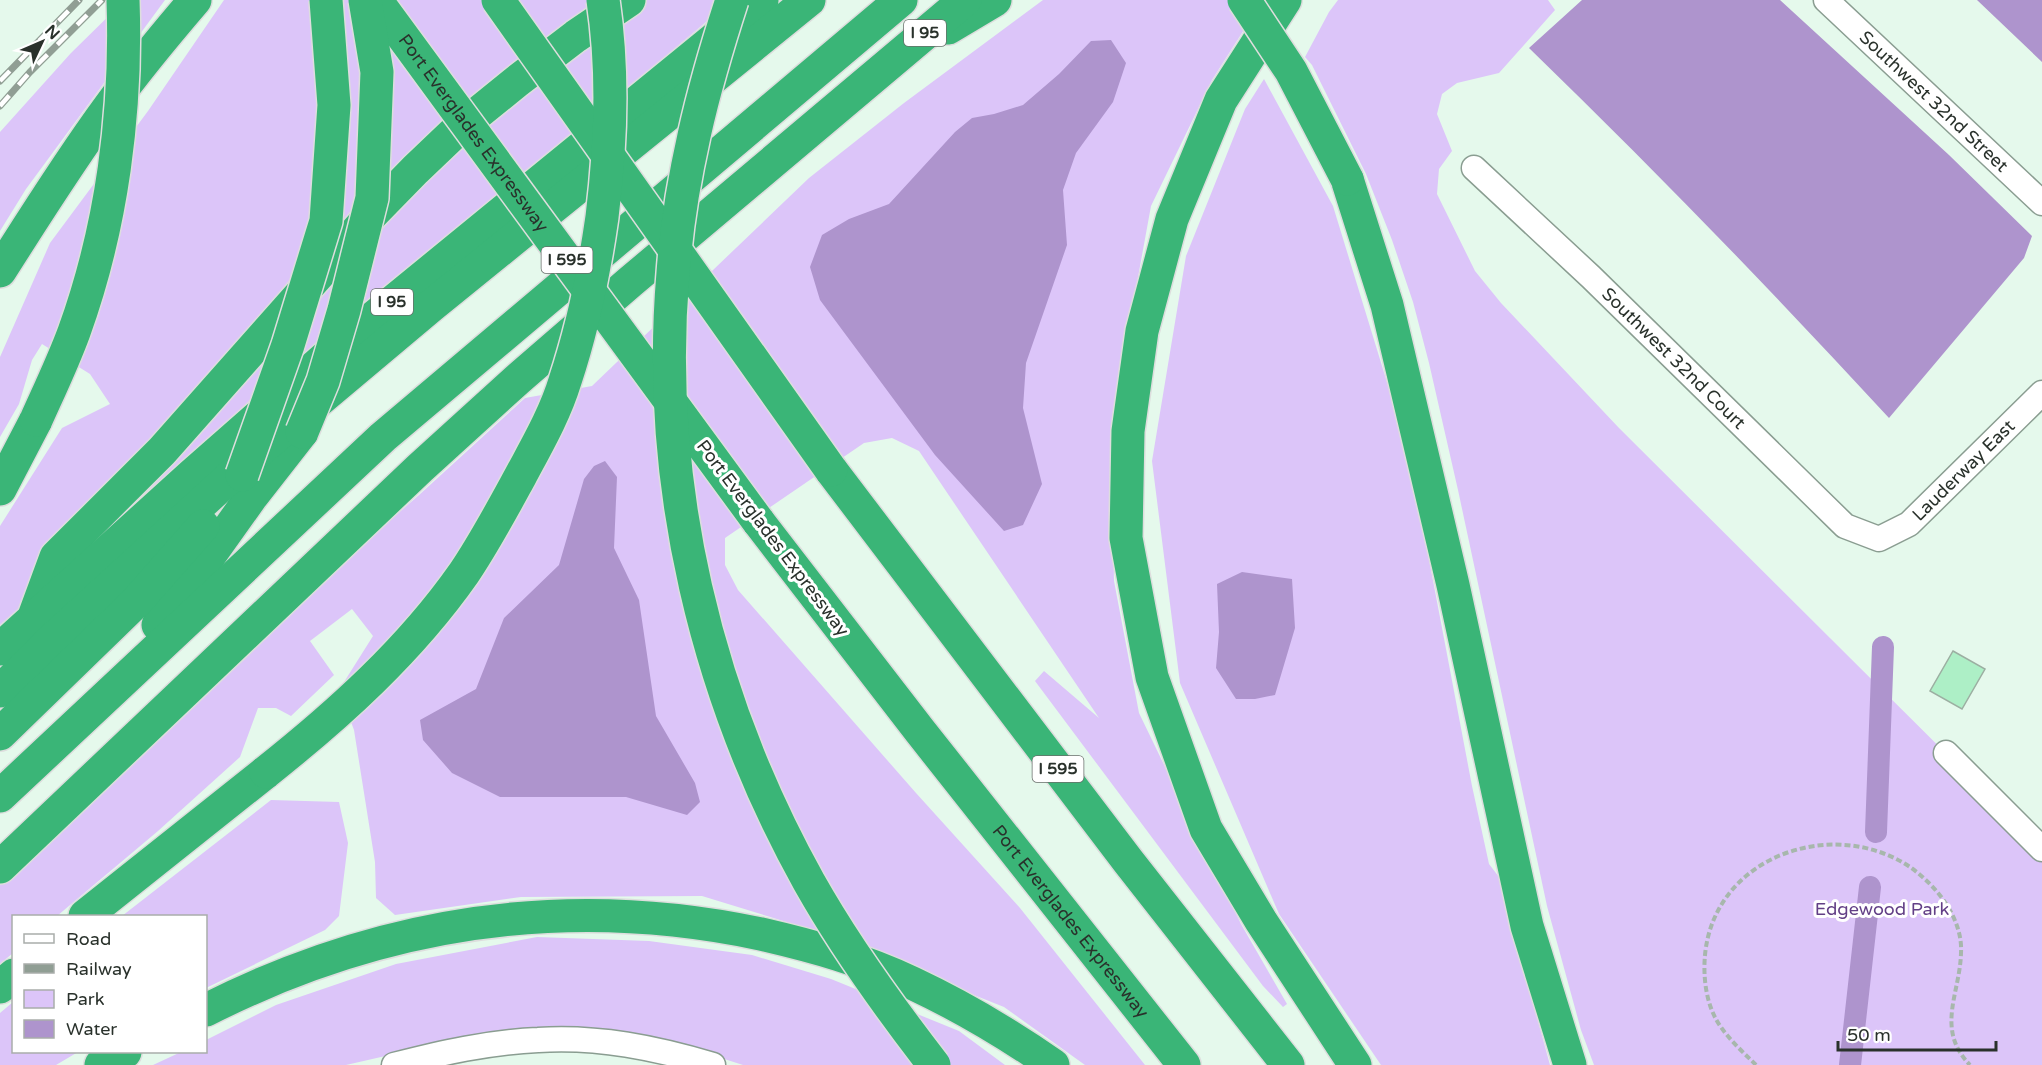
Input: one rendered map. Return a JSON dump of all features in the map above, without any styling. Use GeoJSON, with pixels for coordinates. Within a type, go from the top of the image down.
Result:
{"type":"FeatureCollection","features":[{"type":"Feature","properties":{"kind":"highway"},"geometry":{"type":"LineString","coordinates":[[0,489],[36,420],[74,332],[95,263],[111,188],[120,118],[124,48],[123,0]]}},
{"type":"Feature","properties":{"kind":"highway"},"geometry":{"type":"LineString","coordinates":[[0,271],[58,180],[108,108],[156,45],[195,0]]}},
{"type":"Feature","properties":{"kind":"highway"},"geometry":{"type":"LineString","coordinates":[[0,734],[136,602],[217,510],[243,475],[288,345],[326,221],[334,105],[326,0]]}},
{"type":"Feature","properties":{"kind":"highway"},"geometry":{"type":"LineString","coordinates":[[0,775],[166,617],[252,496],[302,432],[323,381],[344,310],[372,198],[377,72],[365,0]]}},
{"type":"Feature","properties":{"kind":"highway","name":"Port Everglades Expressway"},"geometry":{"type":"LineString","coordinates":[[375,0],[758,521],[927,740],[1184,1065]]}},
{"type":"Feature","properties":{"kind":"highway","name":"I 595"},"geometry":{"type":"LineString","coordinates":[[498,0],[831,470],[1128,861],[1288,1065]]}},
{"type":"Feature","properties":{"kind":"highway"},"geometry":{"type":"LineString","coordinates":[[86,915],[333,718],[375,677],[438,606],[489,533],[542,436],[565,382],[584,317],[596,261],[606,189],[611,118],[610,68],[603,0]]}},
{"type":"Feature","properties":{"kind":"highway"},"geometry":{"type":"LineString","coordinates":[[33,618],[56,557],[162,451],[372,214],[414,170],[458,129],[516,82],[576,36],[629,0]]}},
{"type":"Feature","properties":{"kind":"highway"},"geometry":{"type":"LineString","coordinates":[[732,0],[713,57],[696,125],[682,198],[673,271],[669,337],[670,415],[689,557],[707,635],[728,701],[754,770],[780,825],[809,882],[852,952],[896,1016],[934,1065]]}},
{"type":"Feature","properties":{"kind":"highway","name":"I 95"},"geometry":{"type":"LineString","coordinates":[[0,649],[341,344],[762,0]]}},
{"type":"Feature","properties":{"kind":"highway"},"geometry":{"type":"LineString","coordinates":[[0,691],[53,639],[262,448],[441,299],[809,0]]}},
{"type":"Feature","properties":{"kind":"highway"},"geometry":{"type":"LineString","coordinates":[[0,796],[383,437],[901,0]]}},
{"type":"Feature","properties":{"kind":"highway","name":"I 95"},"geometry":{"type":"LineString","coordinates":[[0,867],[420,468],[630,282],[965,0]]}},
{"type":"Feature","properties":{"kind":"highway"},"geometry":{"type":"LineString","coordinates":[[885,67],[995,0]]}},
{"type":"Feature","properties":{"kind":"highway"},"geometry":{"type":"LineString","coordinates":[[1244,0],[1291,71],[1347,179],[1387,305],[1453,585],[1527,926],[1570,1065]]}},
{"type":"Feature","properties":{"kind":"highway"},"geometry":{"type":"LineString","coordinates":[[1285,0],[1221,100],[1172,219],[1140,342],[1128,431],[1126,538],[1152,677],[1206,829],[1261,921],[1355,1065]]}},
{"type":"Feature","properties":{"kind":"highway"},"geometry":{"type":"LineString","coordinates":[[207,1010],[269,981],[329,958],[432,930],[476,922],[529,917],[582,915],[641,917],[681,920],[729,928],[819,948],[867,964],[911,982],[953,1004],[1053,1065]]}},
{"type":"Feature","properties":{"kind":"highway"},"geometry":{"type":"LineString","coordinates":[[0,987],[12,977]]}},
{"type":"Feature","properties":{"kind":"highway"},"geometry":{"type":"LineString","coordinates":[[101,1065],[123,1053]]}},
{"type":"Feature","properties":{"kind":"street","name":"Southwest 32nd Street"},"geometry":{"type":"LineString","coordinates":[[1826,0],[2042,204]]}},
{"type":"Feature","properties":{"kind":"street","name":"Southwest 32nd Court"},"geometry":{"type":"LineString","coordinates":[[1474,168],[1591,277],[1845,526],[1879,539]]}},
{"type":"Feature","properties":{"kind":"street","name":"Lauderway East"},"geometry":{"type":"LineString","coordinates":[[1879,539],[1909,524],[2042,393]]}},
{"type":"Feature","properties":{"kind":"street"},"geometry":{"type":"LineString","coordinates":[[1946,753],[2042,849]]}},
{"type":"Feature","properties":{"kind":"street"},"geometry":{"type":"LineString","coordinates":[[393,1065],[465,1049],[537,1040],[569,1039],[631,1045],[713,1065]]}},
{"type":"Feature","properties":{"kind":"path"},"geometry":{"type":"LineString","coordinates":[[1756,1065],[1728,1036],[1717,1021],[1709,1003],[1704,966],[1709,930],[1724,900],[1743,879],[1765,862],[1781,855],[1824,844],[1840,844],[1876,852],[1910,868],[1925,880],[1947,906],[1959,930],[1961,942],[1961,955],[1950,1016],[1952,1032],[1956,1047],[1970,1065]]}},
{"type":"Feature","properties":{"kind":"green space"},"geometry":{"type":"Polygon","coordinates":[[[125,0],[165,0],[26,189],[0,231],[0,132],[71,53],[125,0]]]}},
{"type":"Feature","properties":{"kind":"green space"},"geometry":{"type":"Polygon","coordinates":[[[224,0],[732,0],[447,241],[260,395],[0,625],[0,526],[62,428],[110,404],[90,374],[42,344],[32,360],[19,404],[0,437],[0,357],[50,243],[148,111],[224,0]]]}},
{"type":"Feature","properties":{"kind":"green space"},"geometry":{"type":"Polygon","coordinates":[[[1043,0],[1263,0],[1212,80],[1151,206],[1111,425],[1114,581],[1139,713],[1241,924],[1287,1004],[1283,1007],[1263,986],[1035,681],[1044,671],[1099,718],[919,451],[892,438],[864,443],[725,538],[725,565],[738,590],[1020,908],[1145,1065],[1085,1065],[1004,1007],[803,927],[702,896],[521,897],[395,915],[376,898],[375,862],[354,730],[339,690],[373,636],[352,609],[310,641],[334,675],[291,716],[276,708],[258,708],[240,757],[158,831],[58,915],[12,915],[12,954],[0,964],[0,872],[182,702],[419,495],[525,398],[592,386],[809,178],[904,103],[1043,0]]]}},
{"type":"Feature","properties":{"kind":"green space","name":"Edgewood Park"},"geometry":{"type":"Polygon","coordinates":[[[1338,0],[1548,0],[1555,10],[1499,73],[1457,83],[1442,94],[1437,114],[1452,151],[1439,169],[1437,194],[1475,271],[1501,303],[1619,428],[2042,849],[2042,1065],[1594,1065],[1581,1030],[1547,906],[1458,490],[1413,302],[1366,174],[1312,65],[1305,57],[1338,0]]]}},
{"type":"Feature","properties":{"kind":"green space"},"geometry":{"type":"Polygon","coordinates":[[[1264,79],[1333,206],[1409,454],[1489,864],[1499,877],[1550,1065],[1381,1065],[1279,914],[1180,683],[1152,461],[1186,256],[1245,109],[1264,79]]]}},
{"type":"Feature","properties":{"kind":"green space"},"geometry":{"type":"Polygon","coordinates":[[[271,800],[339,802],[348,843],[339,916],[325,930],[207,988],[207,915],[123,915],[271,800]]]}},
{"type":"Feature","properties":{"kind":"green space"},"geometry":{"type":"Polygon","coordinates":[[[537,937],[649,941],[752,955],[831,979],[959,1031],[1005,1065],[743,1065],[662,1039],[495,1031],[346,1065],[153,1065],[179,1053],[207,1053],[207,1040],[276,1005],[396,964],[537,937]]]}},
{"type":"Feature","properties":{"kind":"green space"},"geometry":{"type":"Polygon","coordinates":[[[12,1003],[12,1053],[76,1053],[56,1065],[0,1065],[0,1013],[12,1003]]]}},
{"type":"Feature","properties":{"kind":"water"},"geometry":{"type":"Polygon","coordinates":[[[1582,0],[1780,0],[1949,155],[2032,236],[2024,258],[1889,418],[1712,230],[1529,48],[1582,0]]]}},
{"type":"Feature","properties":{"kind":"water"},"geometry":{"type":"Polygon","coordinates":[[[1977,0],[2042,0],[2042,62],[1977,0]]]}},
{"type":"Feature","properties":{"kind":"water"},"geometry":{"type":"Polygon","coordinates":[[[1111,40],[1126,63],[1113,102],[1076,153],[1063,190],[1067,245],[1026,363],[1023,408],[1042,484],[1023,525],[1004,531],[935,455],[820,300],[810,267],[822,235],[849,219],[889,204],[955,132],[972,118],[1023,105],[1059,74],[1091,41],[1111,40]]]}},
{"type":"Feature","properties":{"kind":"water"},"geometry":{"type":"Polygon","coordinates":[[[605,461],[617,477],[614,548],[639,600],[656,716],[695,783],[700,802],[687,815],[626,797],[500,797],[452,773],[423,740],[420,720],[476,689],[504,618],[559,565],[584,479],[594,466],[605,461]]]}},
{"type":"Feature","properties":{"kind":"water"},"geometry":{"type":"Polygon","coordinates":[[[1242,572],[1292,579],[1295,628],[1275,695],[1255,699],[1236,699],[1216,668],[1219,632],[1217,584],[1242,572]]]}},
{"type":"Feature","properties":{"kind":"building"},"geometry":{"type":"Polygon","coordinates":[[[1953,651],[1985,669],[1962,709],[1930,691],[1953,651]]]}},
{"type":"Feature","properties":{"kind":"waterway"},"geometry":{"type":"LineString","coordinates":[[1876,832],[1883,647]]}},
{"type":"Feature","properties":{"kind":"waterway"},"geometry":{"type":"LineString","coordinates":[[1850,1065],[1870,887]]}},
{"type":"Feature","properties":{"kind":"railway"},"geometry":{"type":"LineString","coordinates":[[0,81],[79,0]]}},
{"type":"Feature","properties":{"kind":"railway"},"geometry":{"type":"LineString","coordinates":[[0,106],[30,72],[102,0]]}}]}
